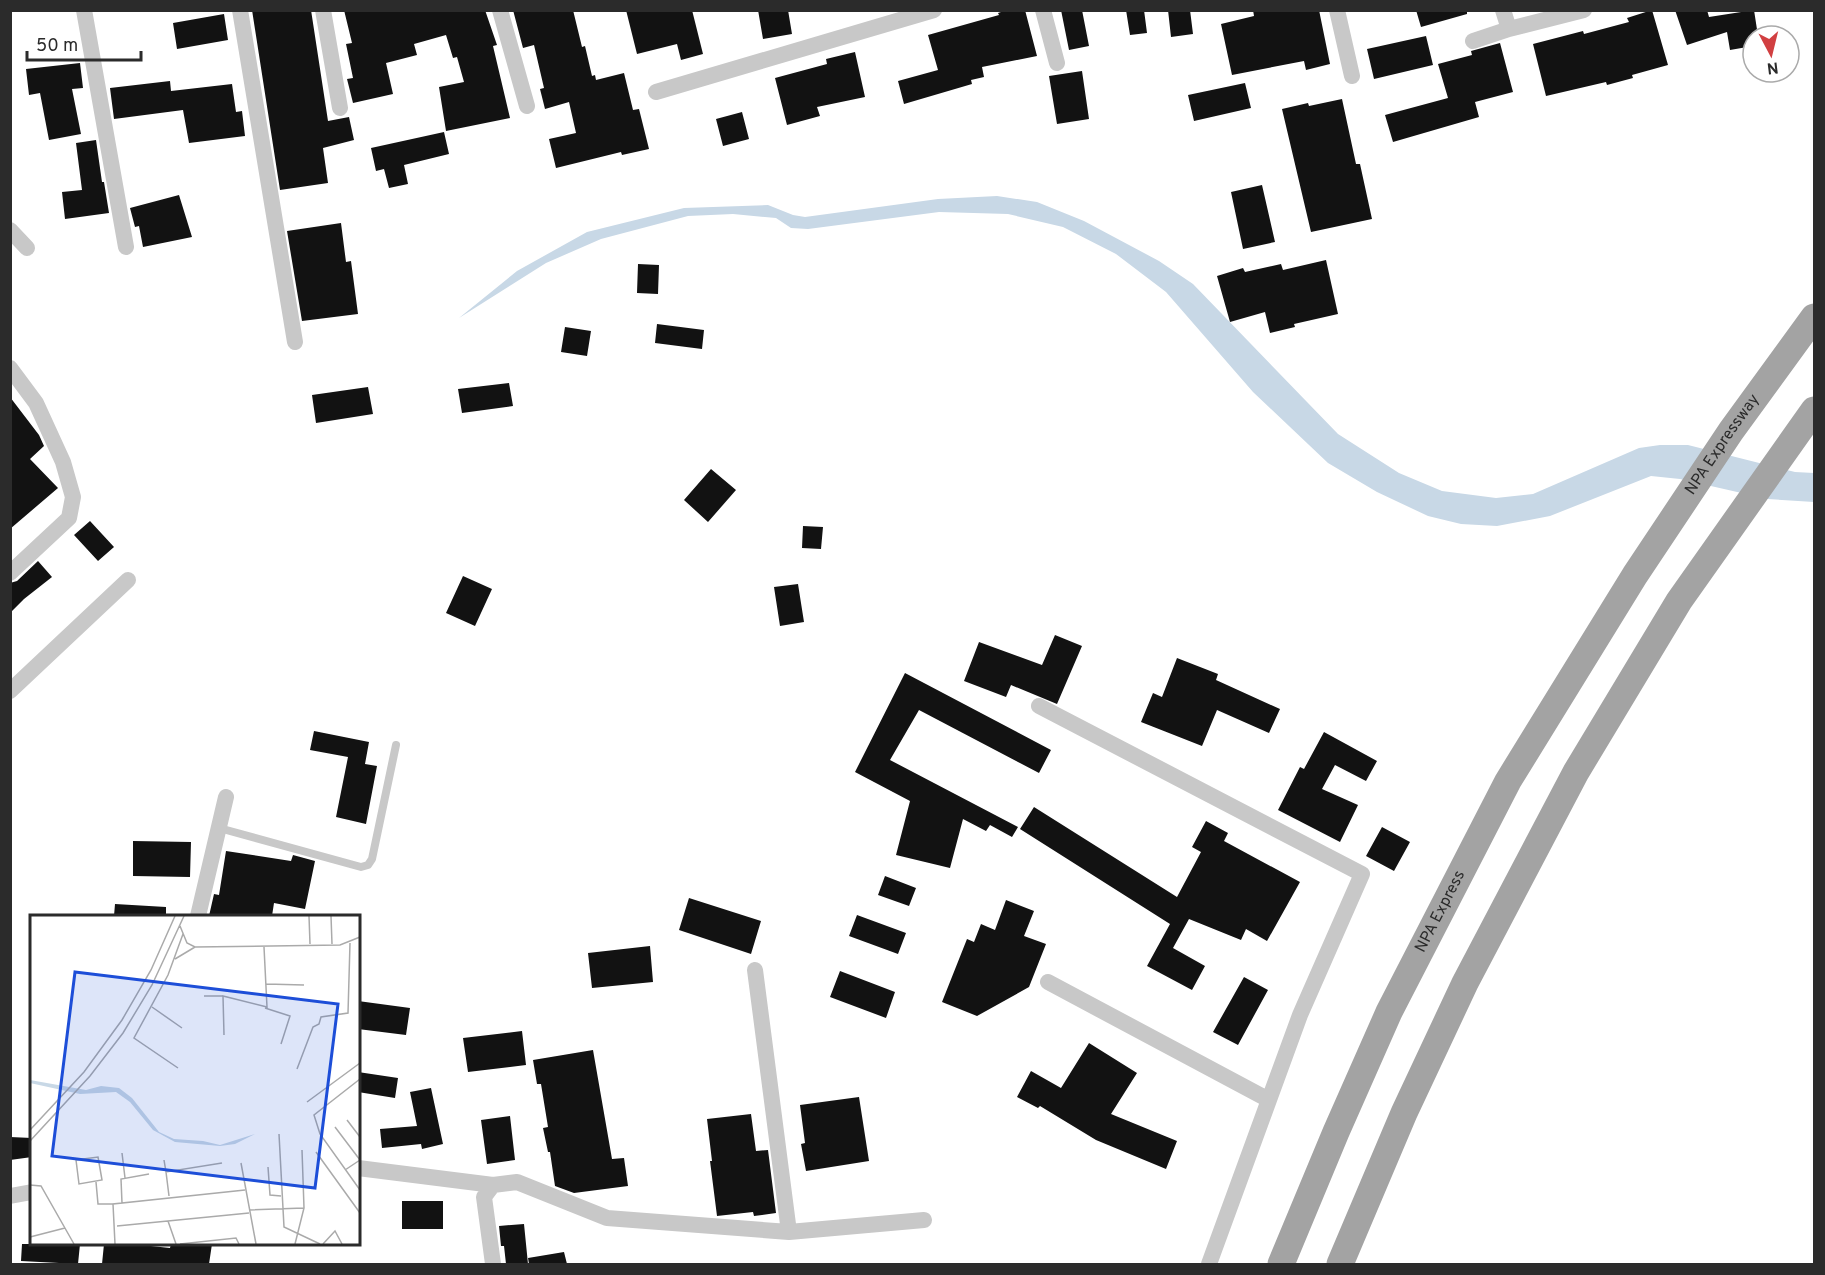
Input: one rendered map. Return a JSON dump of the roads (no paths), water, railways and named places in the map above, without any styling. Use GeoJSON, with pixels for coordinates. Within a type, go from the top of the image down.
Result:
{"type":"FeatureCollection","features":[{"type":"Feature","properties":{"kind":"main road","name":"NPA Expressway"},"geometry":{"type":"LineString","coordinates":[[1635,575],[1731,431],[1815,317]]}},
{"type":"Feature","properties":{"kind":"main road"},"geometry":{"type":"LineString","coordinates":[[1340,1264],[1404,1113],[1465,983],[1576,772],[1679,600],[1815,410]]}},
{"type":"Feature","properties":{"kind":"main road","name":"NPA Express"},"geometry":{"type":"LineString","coordinates":[[1281,1264],[1389,1012],[1446,899],[1508,781],[1635,575]]}},
{"type":"Feature","properties":{"kind":"street"},"geometry":{"type":"LineString","coordinates":[[84,10],[126,247]]}},
{"type":"Feature","properties":{"kind":"street"},"geometry":{"type":"LineString","coordinates":[[240,10],[295,342]]}},
{"type":"Feature","properties":{"kind":"street"},"geometry":{"type":"LineString","coordinates":[[323,10],[340,108]]}},
{"type":"Feature","properties":{"kind":"street"},"geometry":{"type":"LineString","coordinates":[[500,10],[527,106]]}},
{"type":"Feature","properties":{"kind":"street"},"geometry":{"type":"LineString","coordinates":[[656,92],[934,10]]}},
{"type":"Feature","properties":{"kind":"street"},"geometry":{"type":"LineString","coordinates":[[1043,10],[1057,63]]}},
{"type":"Feature","properties":{"kind":"street"},"geometry":{"type":"LineString","coordinates":[[1337,10],[1352,76]]}},
{"type":"Feature","properties":{"kind":"street"},"geometry":{"type":"LineString","coordinates":[[1503,10],[1509,29]]}},
{"type":"Feature","properties":{"kind":"street"},"geometry":{"type":"LineString","coordinates":[[1473,41],[1509,29],[1584,10]]}},
{"type":"Feature","properties":{"kind":"street"},"geometry":{"type":"LineString","coordinates":[[10,230],[27,248]]}},
{"type":"Feature","properties":{"kind":"street"},"geometry":{"type":"LineString","coordinates":[[10,368],[36,403],[63,462],[73,497],[69,518],[10,573]]}},
{"type":"Feature","properties":{"kind":"street"},"geometry":{"type":"LineString","coordinates":[[10,691],[128,580]]}},
{"type":"Feature","properties":{"kind":"street"},"geometry":{"type":"LineString","coordinates":[[1039,706],[1362,874],[1300,1015],[1209,1264]]}},
{"type":"Feature","properties":{"kind":"street"},"geometry":{"type":"LineString","coordinates":[[198,915],[226,796]]}},
{"type":"Feature","properties":{"kind":"street"},"geometry":{"type":"LineString","coordinates":[[755,970],[789,1232]]}},
{"type":"Feature","properties":{"kind":"street"},"geometry":{"type":"LineString","coordinates":[[1048,982],[1269,1100]]}},
{"type":"Feature","properties":{"kind":"street"},"geometry":{"type":"LineString","coordinates":[[360,1168],[493,1185],[516,1182],[607,1218],[789,1232],[924,1220]]}},
{"type":"Feature","properties":{"kind":"street"},"geometry":{"type":"LineString","coordinates":[[493,1185],[484,1197],[493,1264]]}},
{"type":"Feature","properties":{"kind":"street"},"geometry":{"type":"LineString","coordinates":[[10,1196],[30,1192]]}},
{"type":"Feature","properties":{"kind":"lane"},"geometry":{"type":"LineString","coordinates":[[219,828],[361,867],[368,865],[372,859],[396,745]]}},
{"type":"Feature","properties":{"kind":"water"},"geometry":{"type":"Polygon","coordinates":[[[997,196],[1037,202],[1084,221],[1159,261],[1193,284],[1338,434],[1399,473],[1442,491],[1496,498],[1533,494],[1639,448],[1688,445],[1795,472],[1814,473],[1814,502],[1768,499],[1680,479],[1651,476],[1550,516],[1497,526],[1461,524],[1428,516],[1377,492],[1328,463],[1253,392],[1166,292],[1116,254],[1063,227],[1008,214],[939,212],[808,229],[791,228],[776,218],[733,214],[688,216],[601,239],[546,263],[459,318],[517,271],[587,232],[684,208],[768,205],[805,217],[938,199],[997,196]]]}}]}
